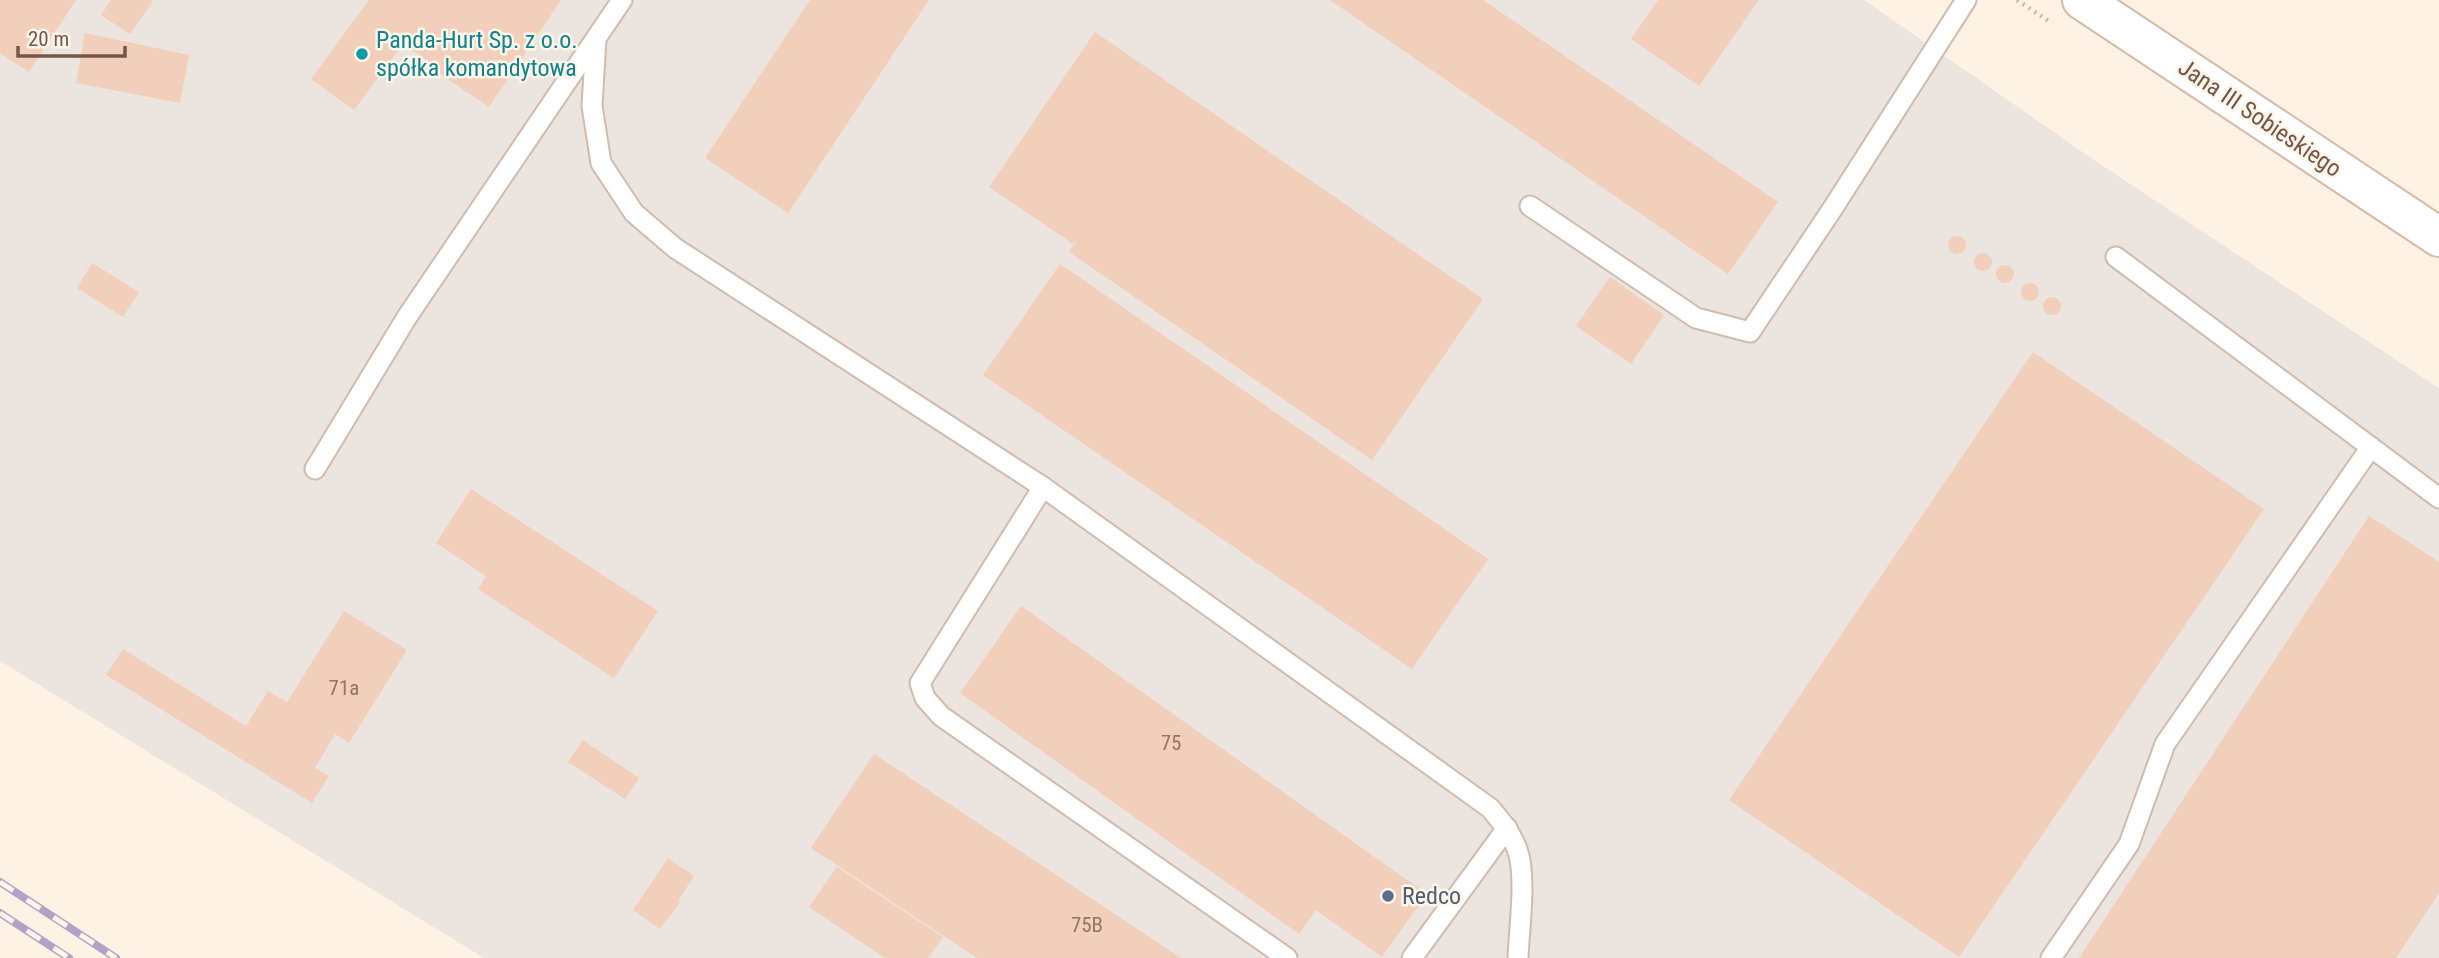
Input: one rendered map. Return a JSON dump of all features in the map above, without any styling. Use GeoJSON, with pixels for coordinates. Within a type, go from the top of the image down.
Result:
{"type":"FeatureCollection","features":[{"type":"Feature","properties":{"kind":"main road","name":"Jana III Sobieskiego"},"geometry":{"type":"LineString","coordinates":[[2082,0],[2439,237]]}},
{"type":"Feature","properties":{"kind":"lane"},"geometry":{"type":"LineString","coordinates":[[315,469],[407,317],[622,0]]}},
{"type":"Feature","properties":{"kind":"lane"},"geometry":{"type":"LineString","coordinates":[[1530,206],[1696,318],[1750,332],[1966,0]]}},
{"type":"Feature","properties":{"kind":"lane"},"geometry":{"type":"LineString","coordinates":[[596,39],[592,106],[601,163],[634,214],[675,248],[1043,487],[1490,808],[1507,828],[1518,852],[1521,877],[1518,958]]}},
{"type":"Feature","properties":{"kind":"lane"},"geometry":{"type":"LineString","coordinates":[[2116,257],[2439,498]]}},
{"type":"Feature","properties":{"kind":"lane"},"geometry":{"type":"LineString","coordinates":[[2051,958],[2129,844],[2165,744],[2371,447]]}},
{"type":"Feature","properties":{"kind":"lane"},"geometry":{"type":"LineString","coordinates":[[1043,487],[920,683],[925,698],[941,716],[1287,958]]}},
{"type":"Feature","properties":{"kind":"lane"},"geometry":{"type":"LineString","coordinates":[[1412,958],[1507,828]]}},
{"type":"Feature","properties":{"kind":"shaded area"},"geometry":{"type":"Polygon","coordinates":[[[0,0],[1864,0],[2091,158],[2439,388],[2439,958],[484,958],[0,661],[0,0]]]}},
{"type":"Feature","properties":{"kind":"building"},"geometry":{"type":"Polygon","coordinates":[[[0,0],[76,0],[29,72],[0,53],[0,0]]]}},
{"type":"Feature","properties":{"kind":"building"},"geometry":{"type":"Polygon","coordinates":[[[111,0],[153,1],[130,34],[101,15],[111,0]]]}},
{"type":"Feature","properties":{"kind":"building"},"geometry":{"type":"Polygon","coordinates":[[[369,0],[561,0],[489,107],[433,69],[434,65],[403,44],[354,110],[311,79],[369,0]]]}},
{"type":"Feature","properties":{"kind":"building"},"geometry":{"type":"Polygon","coordinates":[[[810,0],[929,0],[788,213],[705,158],[810,0]]]}},
{"type":"Feature","properties":{"kind":"building"},"geometry":{"type":"Polygon","coordinates":[[[1330,0],[1483,0],[1778,202],[1728,274],[1330,0]]]}},
{"type":"Feature","properties":{"kind":"building"},"geometry":{"type":"Polygon","coordinates":[[[1658,0],[1759,0],[1699,86],[1631,39],[1658,0]]]}},
{"type":"Feature","properties":{"kind":"building"},"geometry":{"type":"Polygon","coordinates":[[[1095,32],[1483,299],[1372,460],[1069,252],[1078,239],[1073,244],[989,187],[1095,32]]]}},
{"type":"Feature","properties":{"kind":"building"},"geometry":{"type":"Polygon","coordinates":[[[85,33],[189,55],[180,103],[76,83],[85,33]]]}},
{"type":"Feature","properties":{"kind":"building"},"geometry":{"type":"Polygon","coordinates":[[[1953,236],[1961,236],[1966,245],[1964,252],[1953,254],[1948,249],[1948,241],[1953,236]]]}},
{"type":"Feature","properties":{"kind":"building"},"geometry":{"type":"Polygon","coordinates":[[[1979,253],[1987,253],[1992,262],[1990,269],[1979,271],[1974,266],[1974,258],[1979,253]]]}},
{"type":"Feature","properties":{"kind":"building"},"geometry":{"type":"Polygon","coordinates":[[[92,263],[139,292],[123,317],[77,288],[92,263]]]}},
{"type":"Feature","properties":{"kind":"building"},"geometry":{"type":"Polygon","coordinates":[[[1060,264],[1488,559],[1412,669],[983,375],[1060,264]]]}},
{"type":"Feature","properties":{"kind":"building"},"geometry":{"type":"Polygon","coordinates":[[[2001,265],[2009,265],[2014,274],[2012,281],[2001,283],[1996,278],[1996,270],[2001,265]]]}},
{"type":"Feature","properties":{"kind":"building"},"geometry":{"type":"Polygon","coordinates":[[[1610,277],[1664,315],[1631,364],[1576,326],[1610,277]]]}},
{"type":"Feature","properties":{"kind":"building"},"geometry":{"type":"Polygon","coordinates":[[[2026,283],[2034,283],[2039,292],[2037,299],[2026,301],[2021,296],[2021,288],[2026,283]]]}},
{"type":"Feature","properties":{"kind":"building"},"geometry":{"type":"Polygon","coordinates":[[[2048,297],[2056,297],[2061,306],[2059,313],[2048,315],[2043,310],[2043,302],[2048,297]]]}},
{"type":"Feature","properties":{"kind":"building"},"geometry":{"type":"Polygon","coordinates":[[[2033,352],[2264,509],[1959,957],[1729,800],[2033,352]]]}},
{"type":"Feature","properties":{"kind":"building"},"geometry":{"type":"Polygon","coordinates":[[[471,489],[658,611],[614,678],[478,589],[486,576],[436,543],[471,489]]]}},
{"type":"Feature","properties":{"kind":"building"},"geometry":{"type":"Polygon","coordinates":[[[2369,516],[2439,562],[2439,893],[2396,958],[2079,958],[2369,516]]]}},
{"type":"Feature","properties":{"kind":"building"},"geometry":{"type":"Polygon","coordinates":[[[1021,606],[1427,894],[1382,957],[1316,910],[1299,934],[960,693],[1021,606]]]}},
{"type":"Feature","properties":{"kind":"building"},"geometry":{"type":"Polygon","coordinates":[[[344,611],[407,650],[349,743],[335,734],[315,768],[329,776],[312,803],[106,675],[123,649],[246,726],[268,691],[287,702],[344,611]]]}},
{"type":"Feature","properties":{"kind":"building"},"geometry":{"type":"Polygon","coordinates":[[[583,740],[639,778],[625,799],[568,762],[583,740]]]}},
{"type":"Feature","properties":{"kind":"building"},"geometry":{"type":"Polygon","coordinates":[[[874,754],[1181,958],[977,958],[811,848],[874,754]]]}},
{"type":"Feature","properties":{"kind":"building"},"geometry":{"type":"Polygon","coordinates":[[[668,858],[694,876],[678,901],[680,902],[660,929],[633,910],[668,858]]]}},
{"type":"Feature","properties":{"kind":"building"},"geometry":{"type":"Polygon","coordinates":[[[837,867],[943,937],[928,958],[885,958],[809,907],[837,867]]]}},
{"type":"Feature","properties":{"kind":"railway"},"geometry":{"type":"LineString","coordinates":[[0,882],[116,958]]}},
{"type":"Feature","properties":{"kind":"railway"},"geometry":{"type":"LineString","coordinates":[[0,913],[69,958]]}},
{"type":"Feature","properties":{"kind":"place","name":"Panda-Hurt Sp. z o.o. spółka komandytowa"},"geometry":{"type":"Point","coordinates":[362,54]}},
{"type":"Feature","properties":{"kind":"place","name":"Redco"},"geometry":{"type":"Point","coordinates":[1388,896]}}]}
